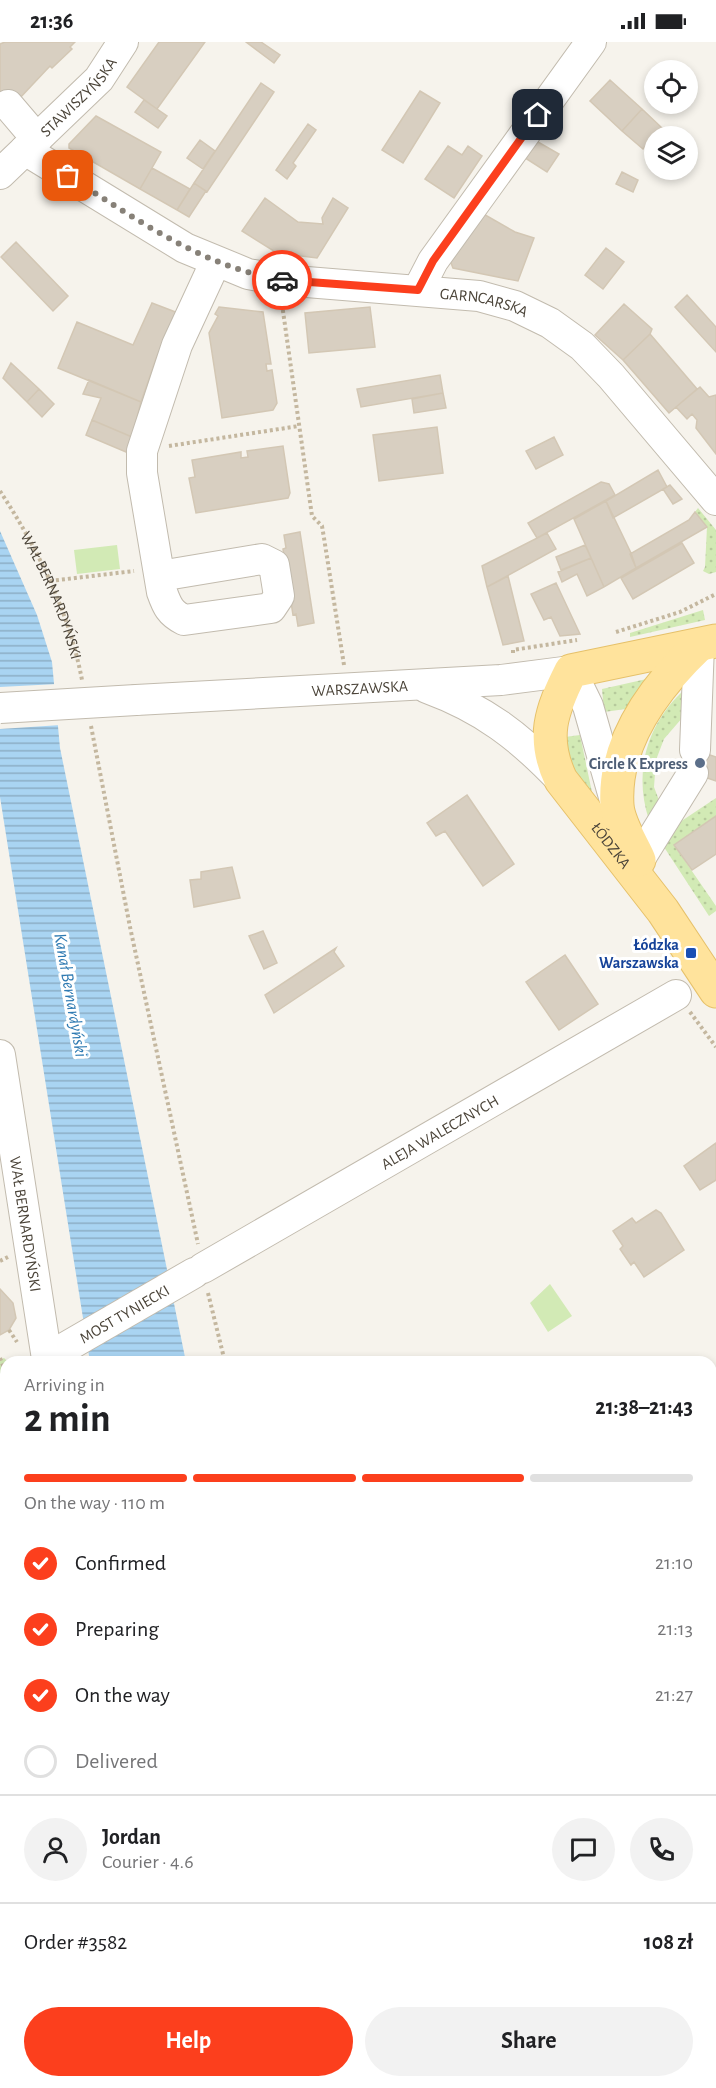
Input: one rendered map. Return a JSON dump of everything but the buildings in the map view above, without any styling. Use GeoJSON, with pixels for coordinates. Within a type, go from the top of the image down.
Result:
{"type":"FeatureCollection","features":[{"type":"Feature","properties":{"kind":"main road","name":"WARSZAWSKA"},"geometry":{"type":"LineString","coordinates":[[571,671],[707,643]]}},
{"type":"Feature","properties":{"kind":"main road"},"geometry":{"type":"LineString","coordinates":[[617,806],[624,755],[638,721],[663,681],[707,643]]}},
{"type":"Feature","properties":{"kind":"main road","name":"ŁÓDZKA"},"geometry":{"type":"LineString","coordinates":[[571,671],[560,692],[550,726],[551,753],[561,780],[663,911],[716,991]]}},
{"type":"Feature","properties":{"kind":"main road","name":"ŁÓDZKA"},"geometry":{"type":"LineString","coordinates":[[617,806],[663,911]]}},
{"type":"Feature","properties":{"kind":"street","name":"STAWISZYŃSKA"},"geometry":{"type":"LineString","coordinates":[[0,174],[99,80],[123,42]]}},
{"type":"Feature","properties":{"kind":"street"},"geometry":{"type":"LineString","coordinates":[[418,290],[433,261],[591,42]]}},
{"type":"Feature","properties":{"kind":"street","name":"GARNCARSKA"},"geometry":{"type":"LineString","coordinates":[[8,105],[31,145],[185,248],[215,263],[248,274],[282,280],[479,296],[515,306],[550,322],[582,346],[611,376],[716,500]]}},
{"type":"Feature","properties":{"kind":"street"},"geometry":{"type":"LineString","coordinates":[[159,572],[142,473],[142,450],[177,345],[215,263]]}},
{"type":"Feature","properties":{"kind":"street"},"geometry":{"type":"LineString","coordinates":[[639,860],[694,761],[707,643]]}},
{"type":"Feature","properties":{"kind":"street"},"geometry":{"type":"LineString","coordinates":[[571,671],[588,706],[617,806]]}},
{"type":"Feature","properties":{"kind":"street","name":"WARSZAWSKA"},"geometry":{"type":"LineString","coordinates":[[0,708],[501,680],[571,671]]}},
{"type":"Feature","properties":{"kind":"street"},"geometry":{"type":"LineString","coordinates":[[419,684],[478,710],[501,724],[561,780]]}},
{"type":"Feature","properties":{"kind":"street","name":"ALEJA WALECZNYCH"},"geometry":{"type":"LineString","coordinates":[[198,1271],[676,995]]}},
{"type":"Feature","properties":{"kind":"street","name":"WAŁ BERNARDYŃSKI"},"geometry":{"type":"LineString","coordinates":[[0,1055],[51,1356]]}},
{"type":"Feature","properties":{"kind":"street","name":"MOST TYNIECKI"},"geometry":{"type":"LineString","coordinates":[[53,1356],[198,1271]]}},
{"type":"Feature","properties":{"kind":"path"},"geometry":{"type":"LineString","coordinates":[[282,297],[312,516],[322,526],[344,665]]}},
{"type":"Feature","properties":{"kind":"path"},"geometry":{"type":"LineString","coordinates":[[142,450],[299,426]]}},
{"type":"Feature","properties":{"kind":"path","name":"WAŁ BERNARDYŃSKI"},"geometry":{"type":"LineString","coordinates":[[0,491],[29,536],[50,581],[58,600],[83,686]]}},
{"type":"Feature","properties":{"kind":"path"},"geometry":{"type":"LineString","coordinates":[[50,581],[159,572]]}},
{"type":"Feature","properties":{"kind":"path"},"geometry":{"type":"LineString","coordinates":[[89,717],[198,1271],[223,1356]]}},
{"type":"Feature","properties":{"kind":"path"},"geometry":{"type":"LineString","coordinates":[[676,995],[716,1047]]}},
{"type":"Feature","properties":{"kind":"path"},"geometry":{"type":"LineString","coordinates":[[9,1330],[16,1338]]}},
{"type":"Feature","properties":{"kind":"green space"},"geometry":{"type":"Polygon","coordinates":[[[698,508],[716,530],[716,572],[709,574],[703,571],[707,527],[695,512],[698,508]]]}},
{"type":"Feature","properties":{"kind":"green space"},"geometry":{"type":"Polygon","coordinates":[[[117,545],[120,569],[77,574],[74,550],[117,545]]]}},
{"type":"Feature","properties":{"kind":"green space"},"geometry":{"type":"Polygon","coordinates":[[[703,610],[705,620],[630,637],[630,633],[703,610]]]}},
{"type":"Feature","properties":{"kind":"green space"},"geometry":{"type":"Polygon","coordinates":[[[651,678],[633,708],[604,712],[602,689],[651,678]]]}},
{"type":"Feature","properties":{"kind":"green space"},"geometry":{"type":"Polygon","coordinates":[[[684,690],[683,717],[664,739],[656,760],[654,787],[660,803],[649,820],[644,802],[643,784],[643,767],[647,750],[652,733],[661,718],[684,690]]]}},
{"type":"Feature","properties":{"kind":"green space"},"geometry":{"type":"Polygon","coordinates":[[[580,735],[593,797],[593,806],[557,738],[580,735]]]}},
{"type":"Feature","properties":{"kind":"green space"},"geometry":{"type":"Polygon","coordinates":[[[716,798],[716,816],[674,845],[716,906],[716,911],[709,916],[662,844],[671,828],[716,798]]]}},
{"type":"Feature","properties":{"kind":"green space"},"geometry":{"type":"Polygon","coordinates":[[[550,1284],[572,1316],[548,1332],[530,1303],[550,1284]]]}},
{"type":"Feature","properties":{"kind":"water","name":"Kanał Bernardyński"},"geometry":{"type":"Polygon","coordinates":[[[0,531],[37,615],[52,662],[60,748],[185,1356],[89,1356],[0,797],[0,531]]]}},
{"type":"Feature","properties":{"kind":"pier"},"geometry":{"type":"Polygon","coordinates":[[[57,684],[61,725],[0,729],[0,687],[57,684]]]}},
{"type":"Feature","properties":{"kind":"way so far"},"geometry":{"type":"LineString","coordinates":[[68,176],[185,248],[215,263],[248,274],[282,280]]}},
{"type":"Feature","properties":{"kind":"place","name":"Circle K Express"},"geometry":{"type":"Point","coordinates":[700,763]}},
{"type":"Feature","properties":{"kind":"place","name":"Łódzka Warszawska"},"geometry":{"type":"Point","coordinates":[691,953]}},
{"type":"Feature","properties":{"kind":"route"},"geometry":{"type":"LineString","coordinates":[[282,280],[418,290],[433,261],[538,115]]}}]}
